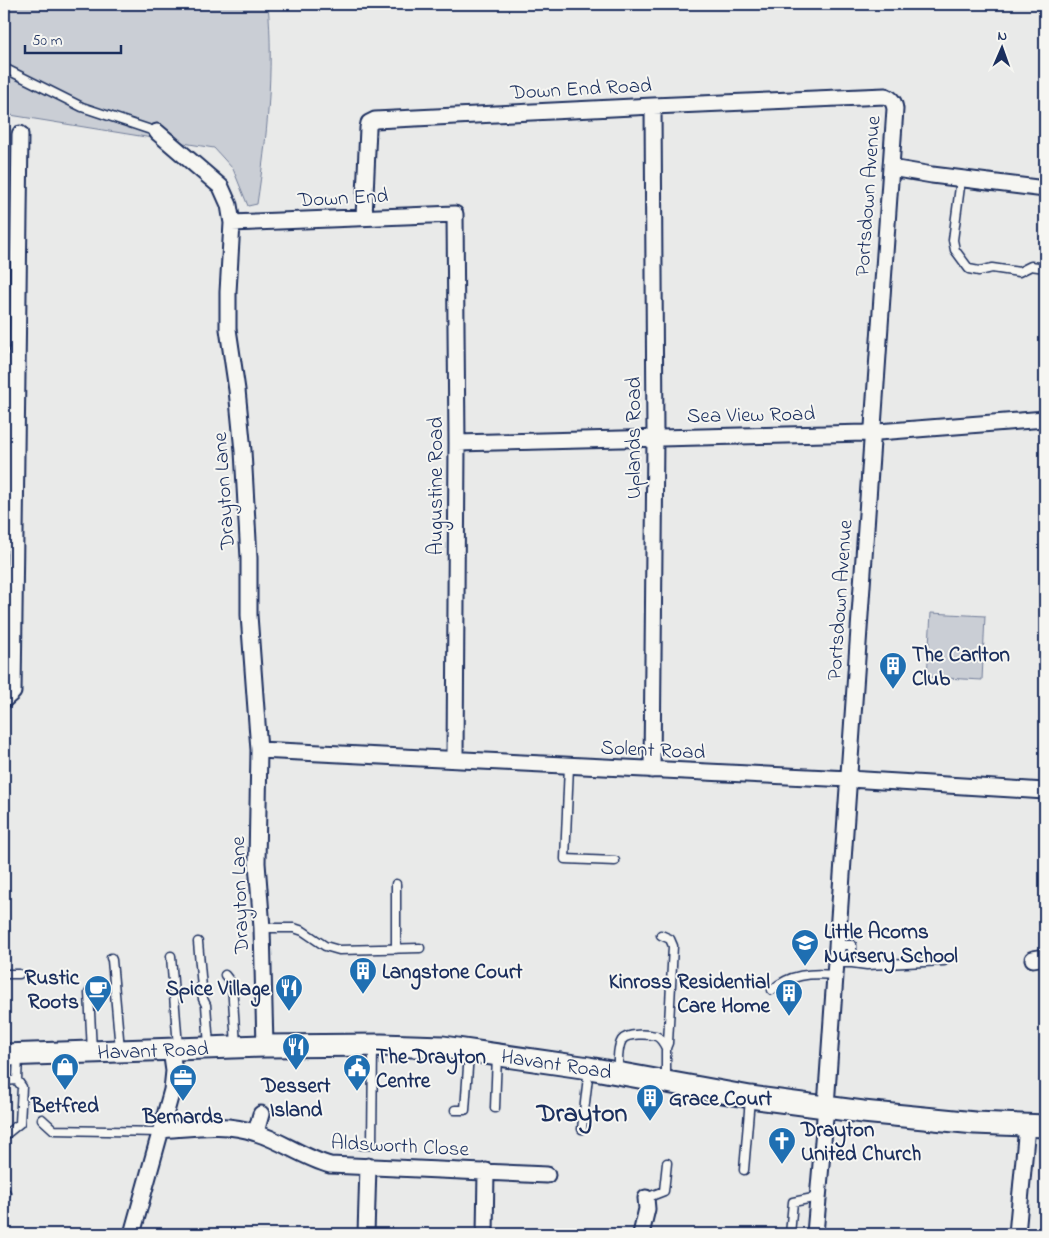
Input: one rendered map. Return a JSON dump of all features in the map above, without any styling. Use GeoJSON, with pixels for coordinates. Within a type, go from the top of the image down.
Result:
{"type":"FeatureCollection","features":[{"type":"Feature","properties":{"kind":"street","name":"Down End Road"},"geometry":{"type":"LineString","coordinates":[[364,218],[368,128],[369,123],[375,120],[885,96],[890,98]]}},
{"type":"Feature","properties":{"kind":"street","name":"Portsdown Avenue"},"geometry":{"type":"LineString","coordinates":[[815,1234],[826,1106],[895,109],[890,98]]}},
{"type":"Feature","properties":{"kind":"street","name":"Uplands Road"},"geometry":{"type":"LineString","coordinates":[[652,770],[655,437],[653,106]]}},
{"type":"Feature","properties":{"kind":"street","name":"Drayton Lane"},"geometry":{"type":"LineString","coordinates":[[157,132],[221,188],[230,205],[232,224],[228,329],[243,451],[249,615],[259,750],[256,863],[262,928],[265,1046]]}},
{"type":"Feature","properties":{"kind":"street"},"geometry":{"type":"LineString","coordinates":[[4,700],[13,692],[20,134]]}},
{"type":"Feature","properties":{"kind":"street"},"geometry":{"type":"LineString","coordinates":[[891,168],[1045,189]]}},
{"type":"Feature","properties":{"kind":"street","name":"Down End"},"geometry":{"type":"LineString","coordinates":[[232,224],[456,214]]}},
{"type":"Feature","properties":{"kind":"street","name":"Augustine Road"},"geometry":{"type":"LineString","coordinates":[[455,759],[456,214]]}},
{"type":"Feature","properties":{"kind":"street","name":"Sea View Road"},"geometry":{"type":"LineString","coordinates":[[457,443],[872,433],[1045,419]]}},
{"type":"Feature","properties":{"kind":"street","name":"Solent Road"},"geometry":{"type":"LineString","coordinates":[[259,750],[849,779],[1045,791]]}},
{"type":"Feature","properties":{"kind":"street","name":"Havant Road"},"geometry":{"type":"LineString","coordinates":[[11,1054],[265,1046],[374,1045],[443,1047],[589,1068],[750,1096],[933,1120],[1036,1126]]}},
{"type":"Feature","properties":{"kind":"street"},"geometry":{"type":"LineString","coordinates":[[132,1234],[172,1090],[175,1050]]}},
{"type":"Feature","properties":{"kind":"street"},"geometry":{"type":"LineString","coordinates":[[256,1132],[261,1114]]}},
{"type":"Feature","properties":{"kind":"street"},"geometry":{"type":"LineString","coordinates":[[1017,1234],[1036,1126]]}},
{"type":"Feature","properties":{"kind":"street","name":"Aldsworth Close"},"geometry":{"type":"LineString","coordinates":[[161,1131],[218,1127],[242,1128],[256,1132],[317,1161],[330,1165],[547,1175]]}},
{"type":"Feature","properties":{"kind":"street"},"geometry":{"type":"LineString","coordinates":[[366,1234],[368,1166]]}},
{"type":"Feature","properties":{"kind":"street"},"geometry":{"type":"LineString","coordinates":[[485,1234],[486,1171]]}},
{"type":"Feature","properties":{"kind":"street"},"geometry":{"type":"LineString","coordinates":[[641,1234],[647,1209],[646,1198]]}},
{"type":"Feature","properties":{"kind":"lane","name":"Drayton Lane"},"geometry":{"type":"LineString","coordinates":[[4,68],[82,106],[157,132]]}},
{"type":"Feature","properties":{"kind":"lane"},"geometry":{"type":"LineString","coordinates":[[961,179],[953,240],[955,250],[969,269],[979,271],[992,268],[1019,272],[1031,266],[1045,268]]}},
{"type":"Feature","properties":{"kind":"lane"},"geometry":{"type":"LineString","coordinates":[[569,766],[565,859],[615,861]]}},
{"type":"Feature","properties":{"kind":"lane"},"geometry":{"type":"LineString","coordinates":[[396,884],[396,949]]}},
{"type":"Feature","properties":{"kind":"lane"},"geometry":{"type":"LineString","coordinates":[[262,928],[287,926],[303,930],[325,946],[339,950],[420,948]]}},
{"type":"Feature","properties":{"kind":"lane"},"geometry":{"type":"LineString","coordinates":[[661,935],[670,939],[673,946],[668,1043],[666,1048],[666,1082]]}},
{"type":"Feature","properties":{"kind":"lane"},"geometry":{"type":"LineString","coordinates":[[198,942],[209,1048]]}},
{"type":"Feature","properties":{"kind":"lane"},"geometry":{"type":"LineString","coordinates":[[836,945],[852,945],[852,963]]}},
{"type":"Feature","properties":{"kind":"lane"},"geometry":{"type":"LineString","coordinates":[[171,956],[175,1050]]}},
{"type":"Feature","properties":{"kind":"lane"},"geometry":{"type":"LineString","coordinates":[[111,958],[120,1051]]}},
{"type":"Feature","properties":{"kind":"lane"},"geometry":{"type":"LineString","coordinates":[[772,990],[792,977],[818,974],[852,963],[867,965],[944,961]]}},
{"type":"Feature","properties":{"kind":"lane"},"geometry":{"type":"LineString","coordinates":[[4,974],[19,974]]}},
{"type":"Feature","properties":{"kind":"lane"},"geometry":{"type":"LineString","coordinates":[[225,974],[232,984],[236,1047]]}},
{"type":"Feature","properties":{"kind":"lane"},"geometry":{"type":"LineString","coordinates":[[89,993],[92,1052]]}},
{"type":"Feature","properties":{"kind":"lane"},"geometry":{"type":"LineString","coordinates":[[617,1073],[619,1049],[623,1039],[631,1034],[656,1036],[662,1040],[666,1048]]}},
{"type":"Feature","properties":{"kind":"lane"},"geometry":{"type":"LineString","coordinates":[[361,1144],[372,1144],[374,1045]]}},
{"type":"Feature","properties":{"kind":"lane"},"geometry":{"type":"LineString","coordinates":[[455,1110],[466,1110],[469,1050]]}},
{"type":"Feature","properties":{"kind":"lane"},"geometry":{"type":"LineString","coordinates":[[4,1136],[20,1123],[22,1088],[11,1054]]}},
{"type":"Feature","properties":{"kind":"lane"},"geometry":{"type":"LineString","coordinates":[[495,1108],[497,1054]]}},
{"type":"Feature","properties":{"kind":"lane"},"geometry":{"type":"LineString","coordinates":[[582,1129],[589,1068]]}},
{"type":"Feature","properties":{"kind":"lane"},"geometry":{"type":"LineString","coordinates":[[4,1081],[18,1080]]}},
{"type":"Feature","properties":{"kind":"lane"},"geometry":{"type":"LineString","coordinates":[[744,1170],[750,1096]]}},
{"type":"Feature","properties":{"kind":"lane"},"geometry":{"type":"LineString","coordinates":[[42,1118],[54,1130],[161,1131]]}},
{"type":"Feature","properties":{"kind":"lane"},"geometry":{"type":"LineString","coordinates":[[646,1198],[664,1191],[667,1163]]}},
{"type":"Feature","properties":{"kind":"lane"},"geometry":{"type":"LineString","coordinates":[[790,1234],[793,1202],[818,1197]]}},
{"type":"Feature","properties":{"kind":"shaded area"},"geometry":{"type":"Polygon","coordinates":[[[4,4],[268,4],[270,79],[264,154],[257,204],[248,206],[233,169],[214,148],[4,114],[4,4]]]}},
{"type":"Feature","properties":{"kind":"shaded area"},"geometry":{"type":"Polygon","coordinates":[[[931,613],[985,616],[982,680],[927,677],[931,613]]]}},
{"type":"Feature","properties":{"kind":"place","name":"The Carlton Club"},"geometry":{"type":"Point","coordinates":[893,690]}},
{"type":"Feature","properties":{"kind":"place","name":"Little Acorns Nursery School"},"geometry":{"type":"Point","coordinates":[805,967]}},
{"type":"Feature","properties":{"kind":"place","name":"Langstone Court"},"geometry":{"type":"Point","coordinates":[363,995]}},
{"type":"Feature","properties":{"kind":"place","name":"Spice Village"},"geometry":{"type":"Point","coordinates":[289,1012]}},
{"type":"Feature","properties":{"kind":"place","name":"Rustic Roots"},"geometry":{"type":"Point","coordinates":[98,1013]}},
{"type":"Feature","properties":{"kind":"place","name":"Kinross Residential Care Home"},"geometry":{"type":"Point","coordinates":[789,1017]}},
{"type":"Feature","properties":{"kind":"place","name":"Dessert Island"},"geometry":{"type":"Point","coordinates":[296,1071]}},
{"type":"Feature","properties":{"kind":"place","name":"Betfred"},"geometry":{"type":"Point","coordinates":[65,1091]}},
{"type":"Feature","properties":{"kind":"place","name":"The Drayton Centre"},"geometry":{"type":"Point","coordinates":[357,1092]}},
{"type":"Feature","properties":{"kind":"place","name":"Bernards"},"geometry":{"type":"Point","coordinates":[183,1102]}},
{"type":"Feature","properties":{"kind":"place","name":"Grace Court"},"geometry":{"type":"Point","coordinates":[650,1122]}},
{"type":"Feature","properties":{"kind":"place","name":"Drayton United Church"},"geometry":{"type":"Point","coordinates":[782,1165]}},
{"type":"Feature","properties":{"kind":"district","name":"Drayton"},"geometry":{"type":"Point","coordinates":[582,1112]}}]}
